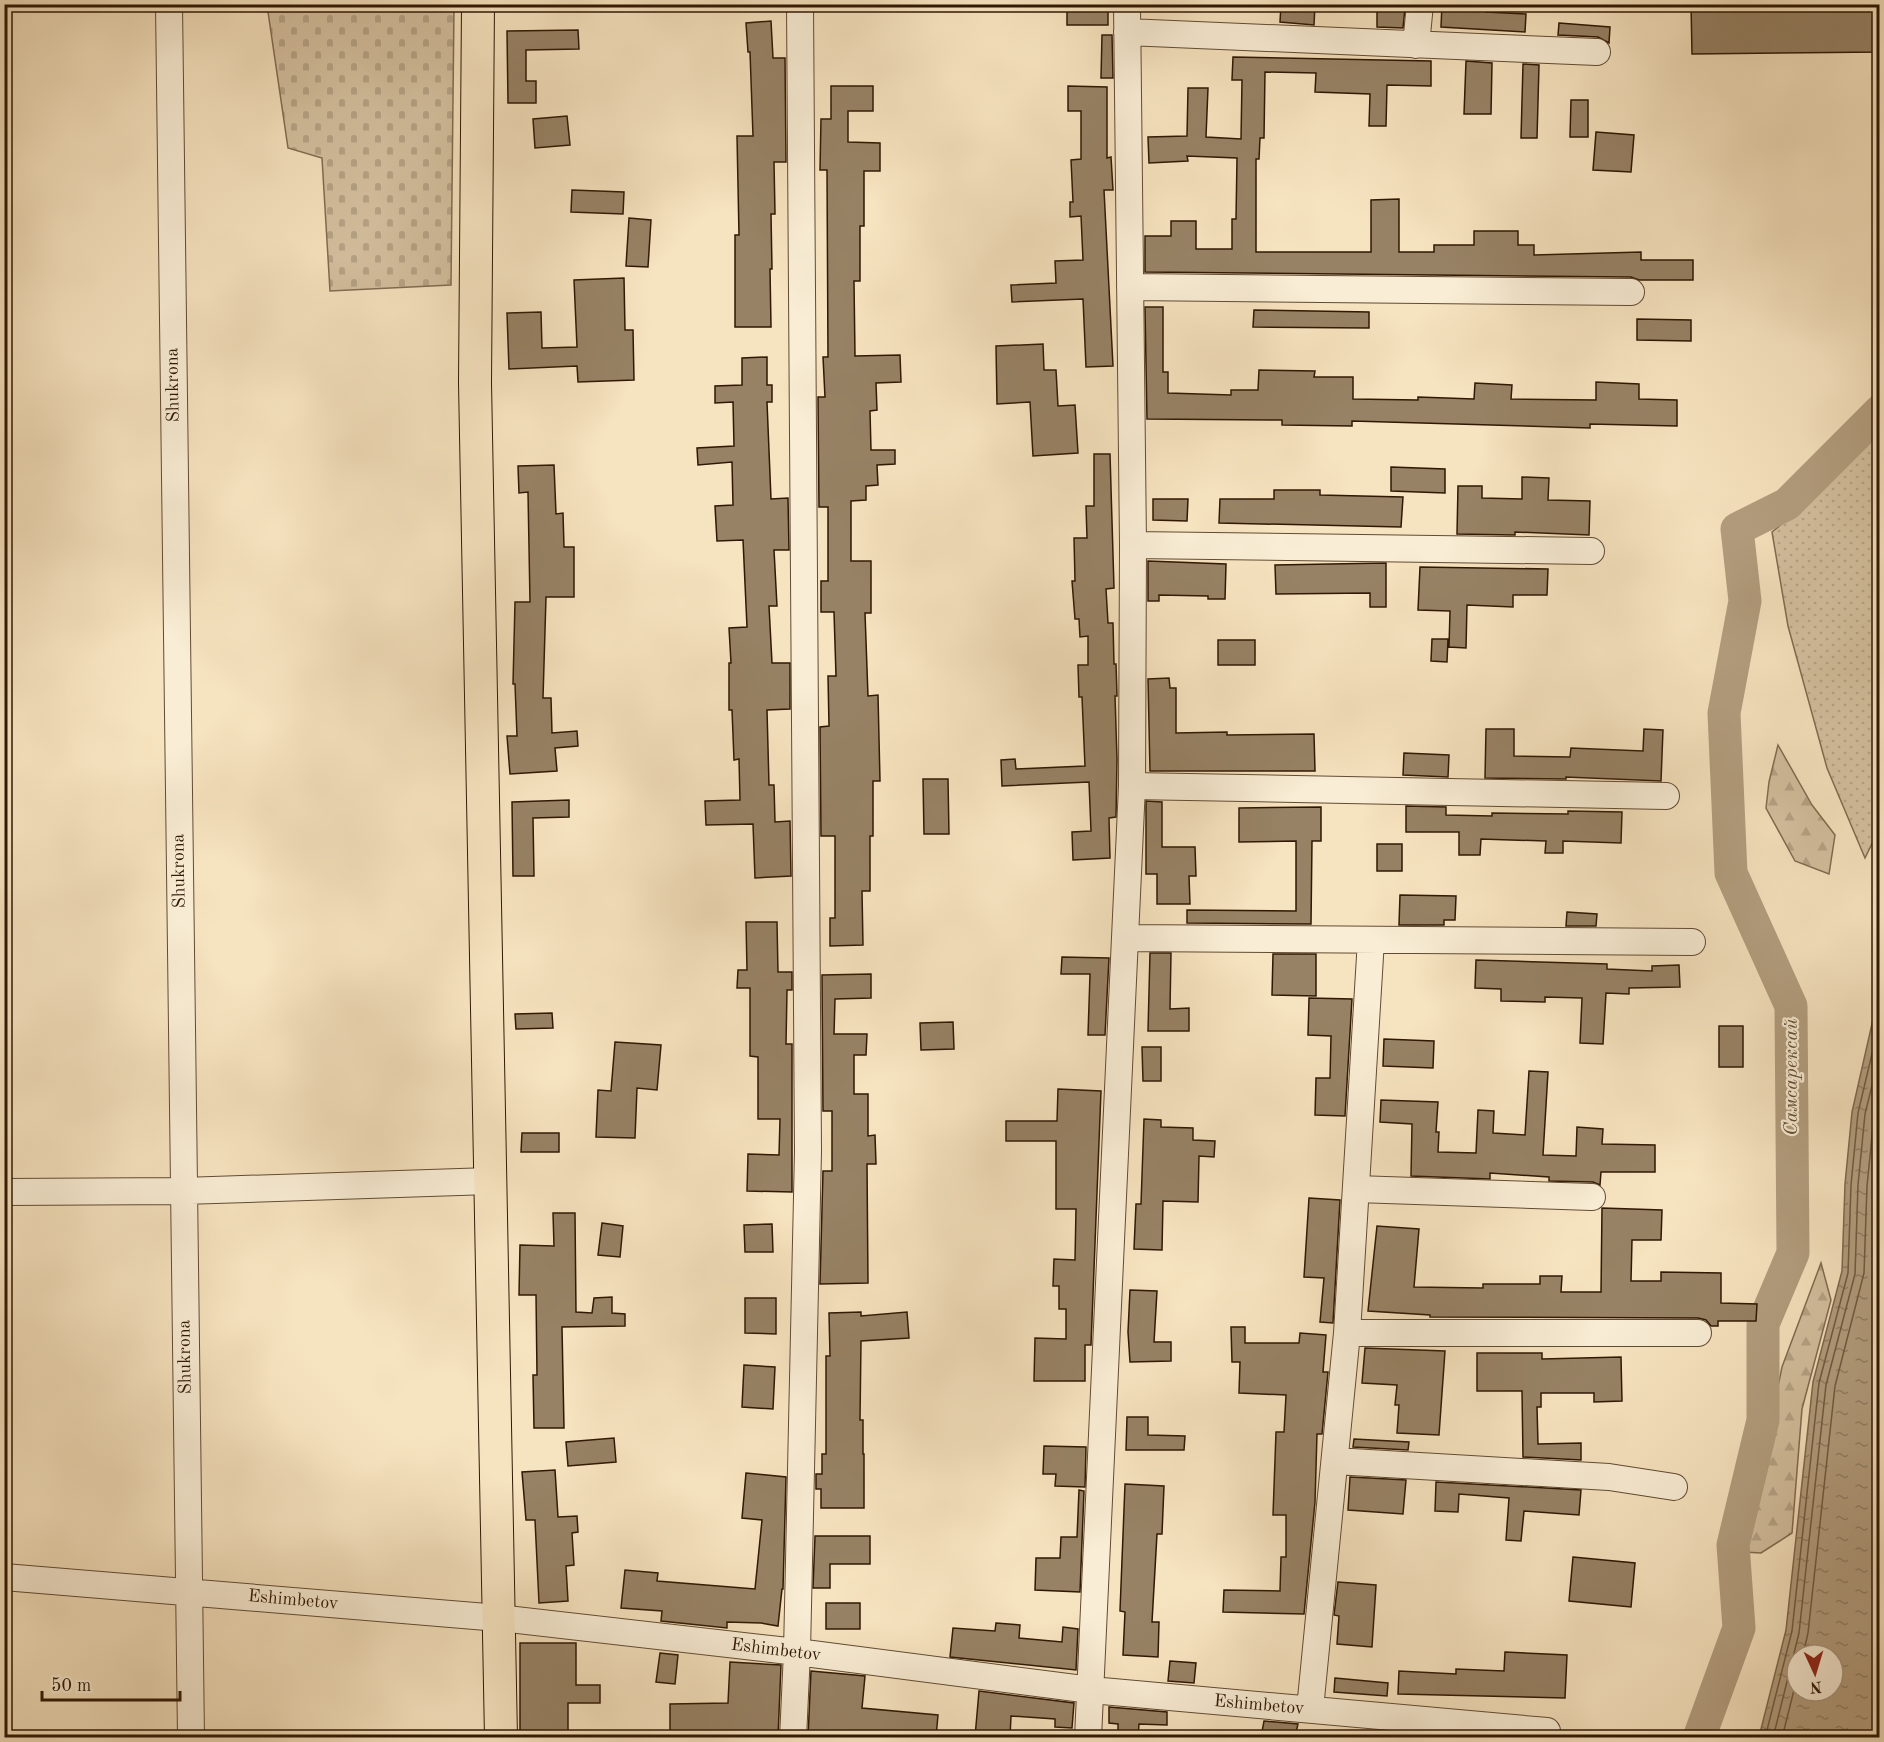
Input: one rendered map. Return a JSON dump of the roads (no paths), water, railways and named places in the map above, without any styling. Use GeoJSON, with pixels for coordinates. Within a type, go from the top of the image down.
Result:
{"type":"FeatureCollection","features":[{"type":"Feature","properties":{"kind":"main road"},"geometry":{"type":"LineString","coordinates":[[478,4],[475,383],[501,1737]]}},
{"type":"Feature","properties":{"kind":"street","name":"Shukrona"},"geometry":{"type":"LineString","coordinates":[[169,4],[191,1737]]}},
{"type":"Feature","properties":{"kind":"street"},"geometry":{"type":"LineString","coordinates":[[793,1737],[797,1652],[808,1151],[800,4]]}},
{"type":"Feature","properties":{"kind":"street"},"geometry":{"type":"LineString","coordinates":[[1088,1737],[1132,786],[1132,545],[1126,4]]}},
{"type":"Feature","properties":{"kind":"street"},"geometry":{"type":"LineString","coordinates":[[1416,45],[1420,4]]}},
{"type":"Feature","properties":{"kind":"street"},"geometry":{"type":"LineString","coordinates":[[1127,32],[1597,52]]}},
{"type":"Feature","properties":{"kind":"street"},"geometry":{"type":"LineString","coordinates":[[1130,286],[1631,292]]}},
{"type":"Feature","properties":{"kind":"street"},"geometry":{"type":"LineString","coordinates":[[1132,545],[1591,551]]}},
{"type":"Feature","properties":{"kind":"street"},"geometry":{"type":"LineString","coordinates":[[1132,786],[1666,796]]}},
{"type":"Feature","properties":{"kind":"street"},"geometry":{"type":"LineString","coordinates":[[1125,938],[1692,942]]}},
{"type":"Feature","properties":{"kind":"street"},"geometry":{"type":"LineString","coordinates":[[1310,1710],[1347,1334],[1371,940]]}},
{"type":"Feature","properties":{"kind":"street"},"geometry":{"type":"LineString","coordinates":[[4,1192],[183,1191],[490,1181]]}},
{"type":"Feature","properties":{"kind":"street"},"geometry":{"type":"LineString","coordinates":[[1356,1189],[1592,1197]]}},
{"type":"Feature","properties":{"kind":"street"},"geometry":{"type":"LineString","coordinates":[[1347,1334],[1698,1333]]}},
{"type":"Feature","properties":{"kind":"street"},"geometry":{"type":"LineString","coordinates":[[1335,1461],[1609,1477],[1674,1487]]}},
{"type":"Feature","properties":{"kind":"street","name":"Eshimbetov"},"geometry":{"type":"LineString","coordinates":[[4,1577],[499,1618],[797,1652],[1091,1690],[1547,1731]]}},
{"type":"Feature","properties":{"kind":"water"},"geometry":{"type":"Polygon","coordinates":[[[1879,993],[1879,1737],[1759,1737],[1786,1630],[1813,1382],[1842,1271],[1845,1184],[1852,1112],[1879,993]]]}},
{"type":"Feature","properties":{"kind":"waterway","name":"Самсарексай"},"geometry":{"type":"LineString","coordinates":[[1699,1738],[1739,1628],[1733,1545],[1763,1420],[1763,1324],[1793,1253],[1791,1006],[1731,873],[1724,713],[1745,601],[1737,529],[1787,504],[1880,411]]}}]}
